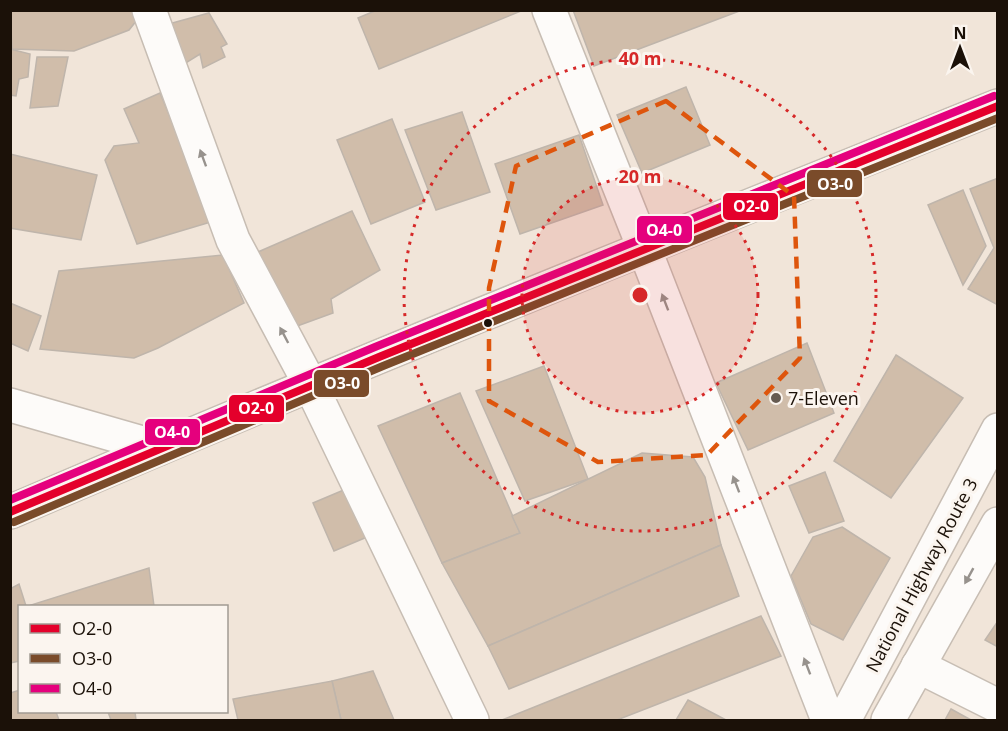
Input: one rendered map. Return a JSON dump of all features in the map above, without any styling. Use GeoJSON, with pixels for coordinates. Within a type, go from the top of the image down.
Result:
{"type":"FeatureCollection","features":[{"type":"Feature","properties":{"kind":"main road"},"geometry":{"type":"LineString","coordinates":[[149,10],[233,240],[311,386],[472,720]]}},
{"type":"Feature","properties":{"kind":"main road"},"geometry":{"type":"LineString","coordinates":[[549,10],[828,720]]}},
{"type":"Feature","properties":{"kind":"main road"},"geometry":{"type":"LineString","coordinates":[[10,512],[644,248],[998,106]]}},
{"type":"Feature","properties":{"kind":"main road"},"geometry":{"type":"LineString","coordinates":[[10,405],[160,448]]}},
{"type":"Feature","properties":{"kind":"main road","name":"National Highway Route 3"},"geometry":{"type":"LineString","coordinates":[[844,720],[998,430]]}},
{"type":"Feature","properties":{"kind":"main road"},"geometry":{"type":"LineString","coordinates":[[888,720],[998,524]]}},
{"type":"Feature","properties":{"kind":"main road"},"geometry":{"type":"LineString","coordinates":[[918,666],[998,706]]}},
{"type":"Feature","properties":{"kind":"highlighted area"},"geometry":{"type":"Polygon","coordinates":[[[666,101],[794,196],[800,358],[707,455],[598,462],[489,401],[489,288],[516,166],[666,101]]]}},
{"type":"Feature","properties":{"kind":"building"},"geometry":{"type":"Polygon","coordinates":[[[10,10],[134,10],[137,20],[129,30],[74,51],[12,49],[10,10]]]}},
{"type":"Feature","properties":{"kind":"building"},"geometry":{"type":"Polygon","coordinates":[[[377,10],[521,11],[379,69],[358,18],[377,10]]]}},
{"type":"Feature","properties":{"kind":"building"},"geometry":{"type":"Polygon","coordinates":[[[573,10],[742,10],[594,66],[573,10]]]}},
{"type":"Feature","properties":{"kind":"building"},"geometry":{"type":"Polygon","coordinates":[[[209,13],[227,44],[221,47],[225,57],[203,68],[200,54],[181,66],[165,25],[209,13]]]}},
{"type":"Feature","properties":{"kind":"building"},"geometry":{"type":"Polygon","coordinates":[[[10,49],[30,54],[28,77],[19,79],[16,96],[10,95],[10,49]]]}},
{"type":"Feature","properties":{"kind":"building"},"geometry":{"type":"Polygon","coordinates":[[[37,57],[68,57],[58,106],[30,108],[37,57]]]}},
{"type":"Feature","properties":{"kind":"building"},"geometry":{"type":"Polygon","coordinates":[[[686,87],[710,145],[642,173],[617,115],[686,87]]]}},
{"type":"Feature","properties":{"kind":"building"},"geometry":{"type":"Polygon","coordinates":[[[160,93],[214,221],[137,244],[105,160],[114,146],[139,143],[124,109],[160,93]]]}},
{"type":"Feature","properties":{"kind":"building"},"geometry":{"type":"Polygon","coordinates":[[[462,112],[490,192],[436,210],[405,130],[462,112]]]}},
{"type":"Feature","properties":{"kind":"building"},"geometry":{"type":"Polygon","coordinates":[[[392,119],[425,202],[371,224],[337,140],[392,119]]]}},
{"type":"Feature","properties":{"kind":"building"},"geometry":{"type":"Polygon","coordinates":[[[579,135],[603,205],[520,234],[495,164],[579,135]]]}},
{"type":"Feature","properties":{"kind":"building"},"geometry":{"type":"Polygon","coordinates":[[[10,154],[97,175],[81,240],[10,228],[10,154]]]}},
{"type":"Feature","properties":{"kind":"building"},"geometry":{"type":"Polygon","coordinates":[[[998,178],[998,305],[968,289],[994,248],[970,189],[998,178]]]}},
{"type":"Feature","properties":{"kind":"building"},"geometry":{"type":"Polygon","coordinates":[[[963,190],[986,246],[963,285],[928,205],[963,190]]]}},
{"type":"Feature","properties":{"kind":"building"},"geometry":{"type":"Polygon","coordinates":[[[352,211],[380,270],[331,299],[333,313],[289,329],[258,252],[352,211]]]}},
{"type":"Feature","properties":{"kind":"building"},"geometry":{"type":"Polygon","coordinates":[[[223,255],[244,303],[158,348],[134,358],[40,349],[59,271],[223,255]]]}},
{"type":"Feature","properties":{"kind":"building"},"geometry":{"type":"Polygon","coordinates":[[[10,303],[41,316],[28,351],[10,343],[10,303]]]}},
{"type":"Feature","properties":{"kind":"building","name":"7-Eleven"},"geometry":{"type":"Polygon","coordinates":[[[807,343],[834,413],[748,450],[716,383],[807,343]]]}},
{"type":"Feature","properties":{"kind":"building"},"geometry":{"type":"Polygon","coordinates":[[[896,355],[963,398],[891,498],[834,461],[896,355]]]}},
{"type":"Feature","properties":{"kind":"building"},"geometry":{"type":"Polygon","coordinates":[[[544,366],[588,479],[525,501],[476,391],[544,366]]]}},
{"type":"Feature","properties":{"kind":"building"},"geometry":{"type":"Polygon","coordinates":[[[460,393],[520,533],[442,563],[378,426],[460,393]]]}},
{"type":"Feature","properties":{"kind":"building"},"geometry":{"type":"Polygon","coordinates":[[[642,453],[693,457],[705,477],[721,545],[488,646],[442,563],[520,533],[512,516],[642,453]]]}},
{"type":"Feature","properties":{"kind":"building"},"geometry":{"type":"Polygon","coordinates":[[[825,472],[844,521],[809,533],[789,486],[825,472]]]}},
{"type":"Feature","properties":{"kind":"building"},"geometry":{"type":"Polygon","coordinates":[[[346,489],[367,537],[334,551],[313,503],[346,489]]]}},
{"type":"Feature","properties":{"kind":"building"},"geometry":{"type":"Polygon","coordinates":[[[842,527],[890,558],[843,640],[811,624],[791,576],[813,537],[842,527]]]}},
{"type":"Feature","properties":{"kind":"building"},"geometry":{"type":"Polygon","coordinates":[[[721,545],[739,596],[509,689],[488,646],[721,545]]]}},
{"type":"Feature","properties":{"kind":"building"},"geometry":{"type":"Polygon","coordinates":[[[149,568],[154,605],[31,605],[149,568]]]}},
{"type":"Feature","properties":{"kind":"building"},"geometry":{"type":"Polygon","coordinates":[[[19,584],[26,605],[18,605],[18,661],[10,663],[10,589],[19,584]]]}},
{"type":"Feature","properties":{"kind":"building"},"geometry":{"type":"Polygon","coordinates":[[[761,616],[781,656],[617,720],[502,720],[761,616]]]}},
{"type":"Feature","properties":{"kind":"building"},"geometry":{"type":"Polygon","coordinates":[[[998,621],[998,647],[985,640],[998,621]]]}},
{"type":"Feature","properties":{"kind":"building"},"geometry":{"type":"Polygon","coordinates":[[[373,671],[394,720],[341,720],[332,681],[373,671]]]}},
{"type":"Feature","properties":{"kind":"building"},"geometry":{"type":"Polygon","coordinates":[[[332,681],[341,720],[238,720],[233,699],[332,681]]]}},
{"type":"Feature","properties":{"kind":"building"},"geometry":{"type":"Polygon","coordinates":[[[18,691],[18,713],[56,713],[59,720],[10,720],[10,693],[18,691]]]}},
{"type":"Feature","properties":{"kind":"building"},"geometry":{"type":"Polygon","coordinates":[[[688,700],[726,720],[676,720],[688,700]]]}},
{"type":"Feature","properties":{"kind":"building"},"geometry":{"type":"Polygon","coordinates":[[[951,709],[971,720],[945,720],[951,709]]]}},
{"type":"Feature","properties":{"kind":"building"},"geometry":{"type":"Polygon","coordinates":[[[108,713],[135,713],[136,720],[111,720],[108,713]]]}},
{"type":"Feature","properties":{"kind":"transit line","name":"O4-0"},"geometry":{"type":"LineString","coordinates":[[10,500],[375,347],[994,96]]}},
{"type":"Feature","properties":{"kind":"transit line","name":"O2-0"},"geometry":{"type":"LineString","coordinates":[[10,512],[379,357],[998,106]]}},
{"type":"Feature","properties":{"kind":"transit line","name":"O3-0"},"geometry":{"type":"LineString","coordinates":[[14,522],[383,366],[998,118]]}},
{"type":"Feature","properties":{"kind":"place","name":"7-Eleven"},"geometry":{"type":"Point","coordinates":[776,398]}}]}
